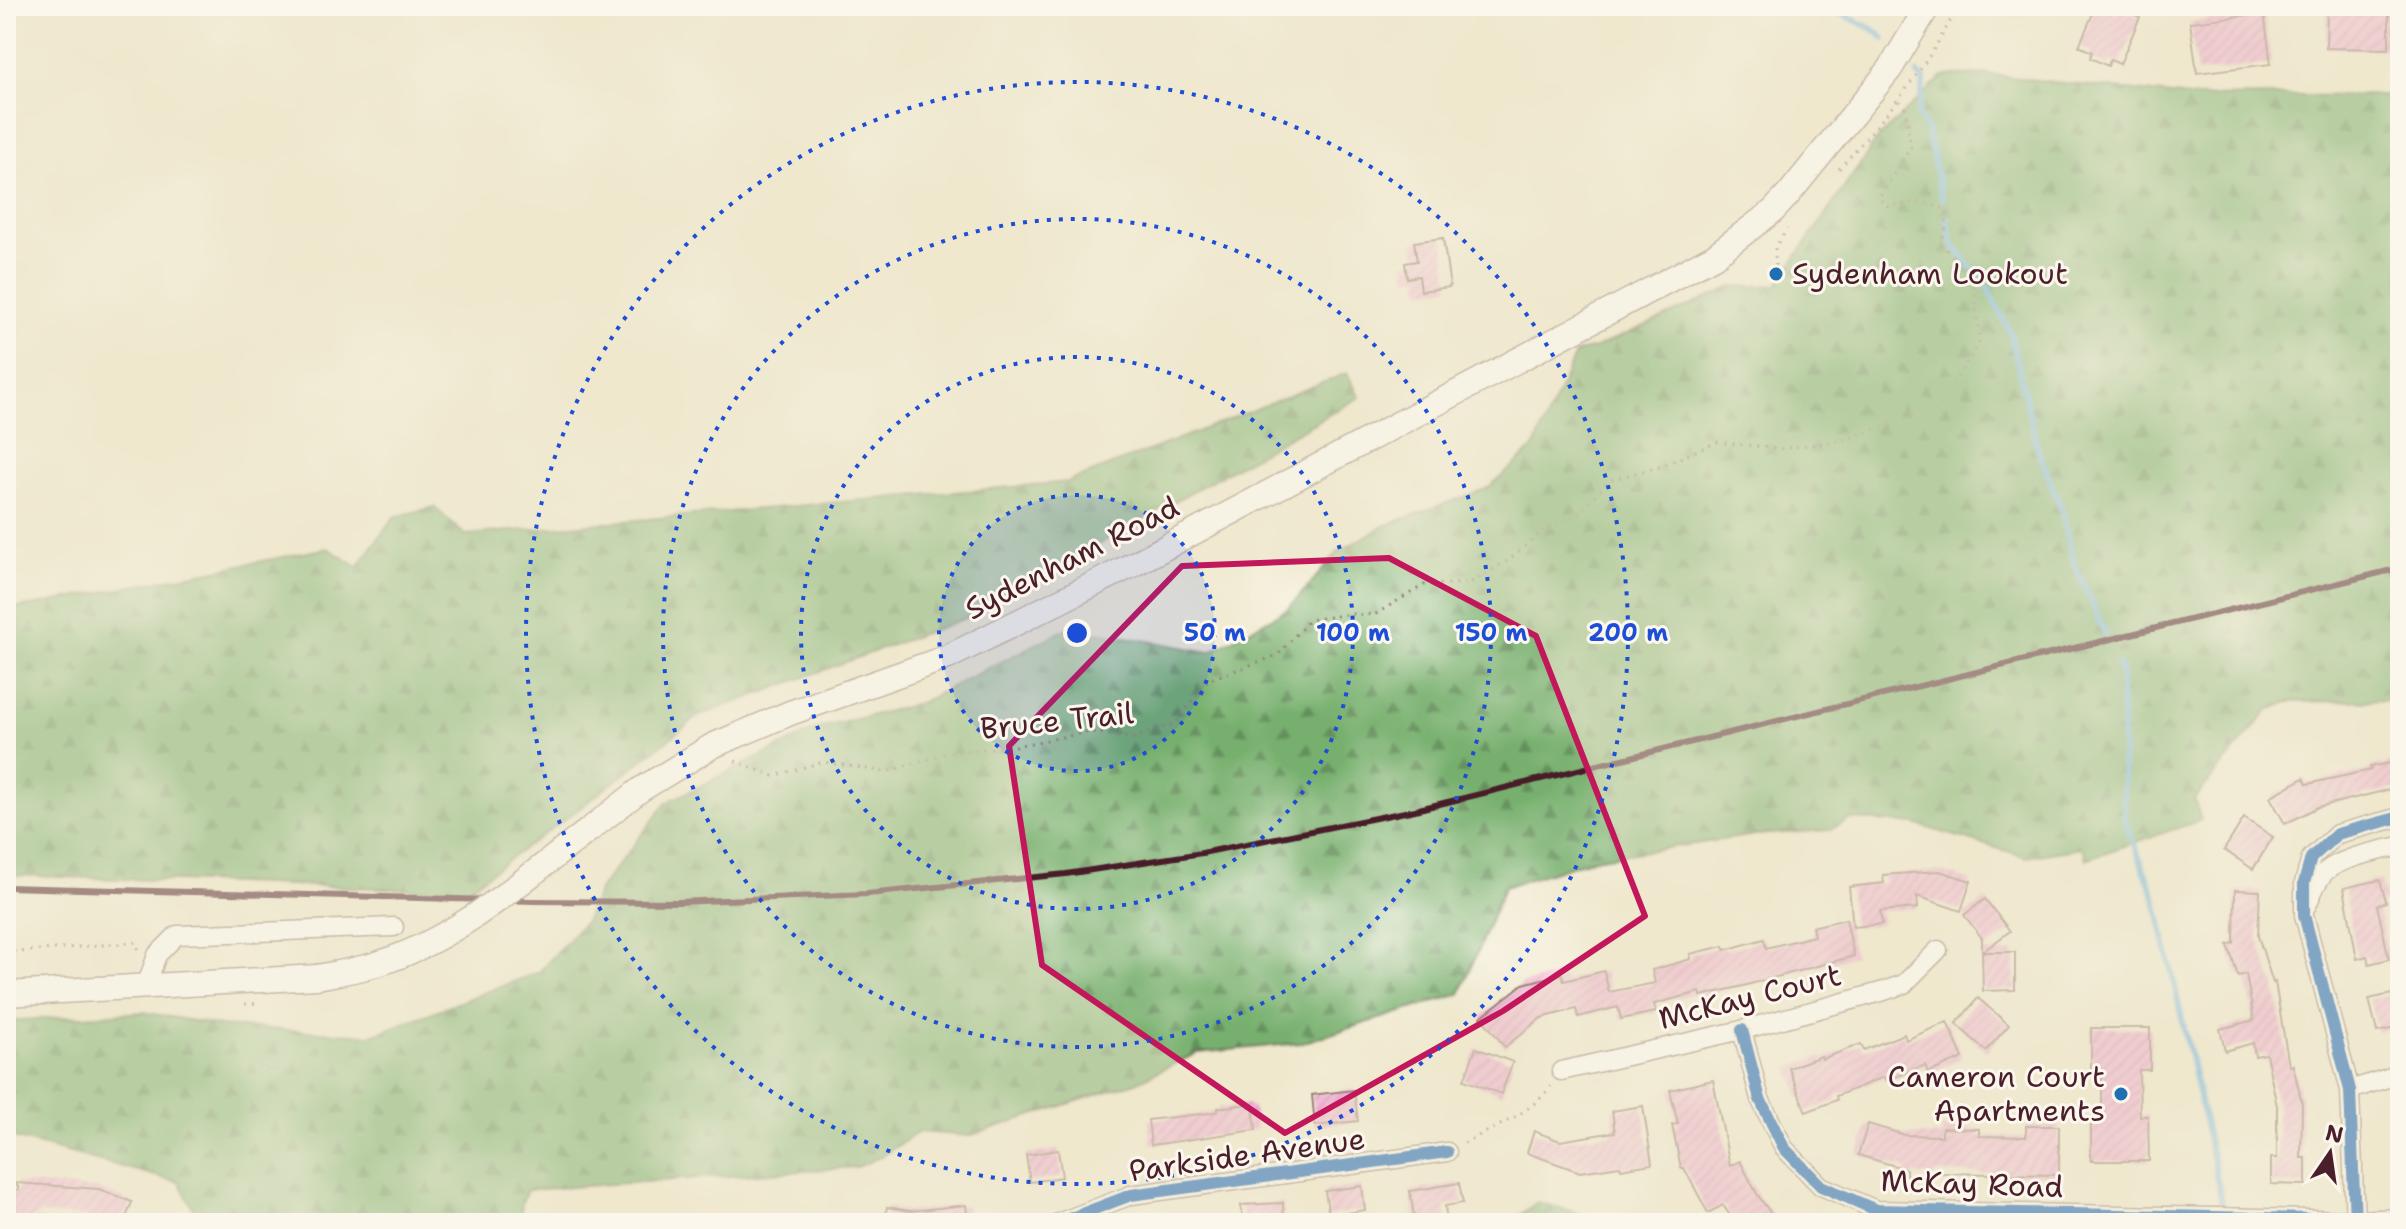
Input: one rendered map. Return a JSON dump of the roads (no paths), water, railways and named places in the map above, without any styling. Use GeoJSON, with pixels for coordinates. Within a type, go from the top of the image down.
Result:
{"type":"FeatureCollection","features":[{"type":"Feature","properties":{"kind":"main road","name":"Sydenham Road"},"geometry":{"type":"LineString","coordinates":[[6,994],[317,977],[377,964],[427,943],[475,916],[640,790],[712,746],[790,713],[948,657],[1136,563],[1714,256],[1773,211],[1788,195],[1890,69],[1928,6]]}},
{"type":"Feature","properties":{"kind":"street"},"geometry":{"type":"LineString","coordinates":[[2355,1222],[2350,1090],[2304,915],[2304,883],[2311,858],[2337,834],[2400,817]]}},
{"type":"Feature","properties":{"kind":"street"},"geometry":{"type":"LineString","coordinates":[[2304,915],[2313,890],[2325,872],[2360,856],[2400,846]]}},
{"type":"Feature","properties":{"kind":"street"},"geometry":{"type":"LineString","coordinates":[[146,986],[157,955],[177,935],[394,927]]}},
{"type":"Feature","properties":{"kind":"street","name":"McKay Court"},"geometry":{"type":"LineString","coordinates":[[1561,1071],[1742,1030],[1904,984],[1938,950]]}},
{"type":"Feature","properties":{"kind":"street","name":"McKay Road"},"geometry":{"type":"LineString","coordinates":[[1742,1030],[1760,1099],[1784,1148],[1821,1186],[1876,1210],[2355,1222],[2400,1218]]}},
{"type":"Feature","properties":{"kind":"street"},"geometry":{"type":"LineString","coordinates":[[2350,1090],[2400,1074]]}},
{"type":"Feature","properties":{"kind":"street","name":"Parkside Avenue"},"geometry":{"type":"LineString","coordinates":[[1058,1223],[1131,1195],[1447,1152]]}},
{"type":"Feature","properties":{"kind":"waterway"},"geometry":{"type":"LineString","coordinates":[[1827,7],[1875,30],[1884,39]]}},
{"type":"Feature","properties":{"kind":"waterway"},"geometry":{"type":"LineString","coordinates":[[1918,74],[1924,80],[1918,115],[1927,130],[1942,199]]}},
{"type":"Feature","properties":{"kind":"waterway"},"geometry":{"type":"LineString","coordinates":[[1947,219],[1952,243],[1987,287],[2010,332],[2037,447],[2062,511],[2073,561],[2105,633]]}},
{"type":"Feature","properties":{"kind":"waterway"},"geometry":{"type":"LineString","coordinates":[[2118,664],[2121,669],[2124,818],[2156,900],[2222,1202]]}},
{"type":"Feature","properties":{"kind":"railway"},"geometry":{"type":"LineString","coordinates":[[6,887],[678,902],[867,894],[1066,874],[1202,853],[1415,810],[2400,568]]}},
{"type":"Feature","properties":{"kind":"place","name":"Sydenham Lookout"},"geometry":{"type":"Point","coordinates":[1776,274]}},
{"type":"Feature","properties":{"kind":"place","name":"Cameron Court Apartments"},"geometry":{"type":"Point","coordinates":[2121,1094]}}]}
